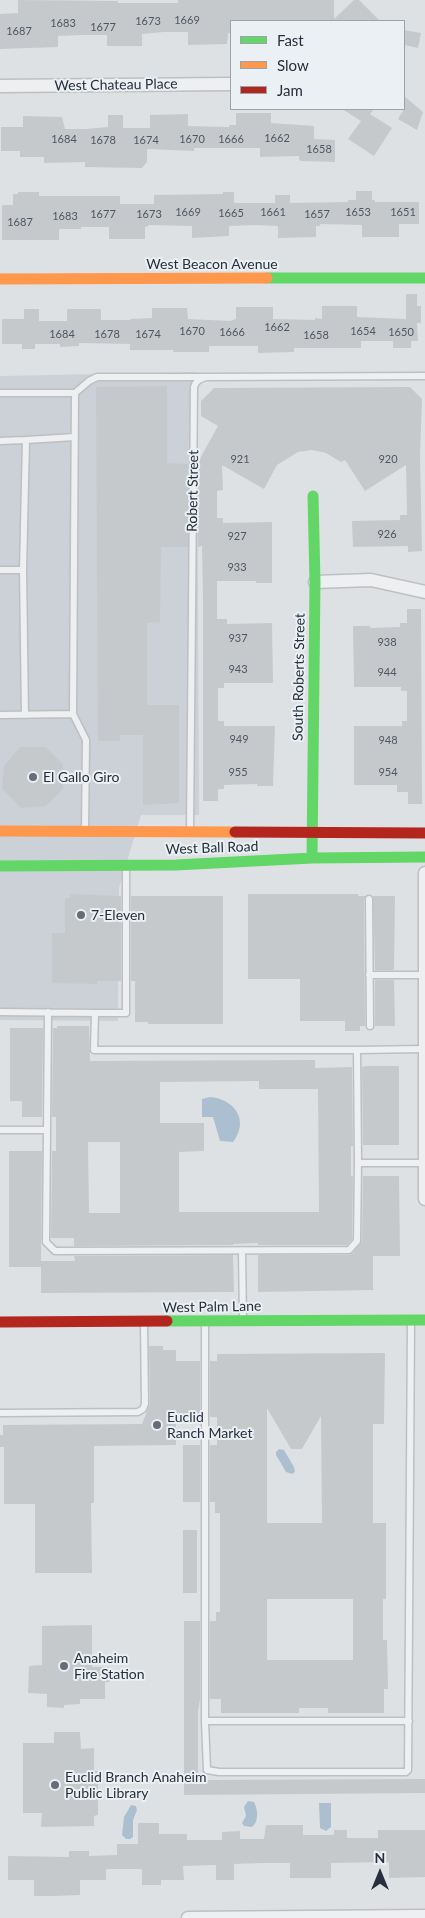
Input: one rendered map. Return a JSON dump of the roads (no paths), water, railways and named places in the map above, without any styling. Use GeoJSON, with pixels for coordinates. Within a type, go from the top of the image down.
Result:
{"type":"FeatureCollection","features":[{"type":"Feature","properties":{"kind":"street","name":"West Chateau Place"},"geometry":{"type":"LineString","coordinates":[[0,86],[230,84]]}},
{"type":"Feature","properties":{"kind":"street","name":"West Beacon Avenue"},"geometry":{"type":"LineString","coordinates":[[0,279],[425,278]]}},
{"type":"Feature","properties":{"kind":"street","name":"South Roberts Street"},"geometry":{"type":"LineString","coordinates":[[312,496],[315,582],[312,858]]}},
{"type":"Feature","properties":{"kind":"street"},"geometry":{"type":"LineString","coordinates":[[315,582],[371,580],[425,592]]}},
{"type":"Feature","properties":{"kind":"street","name":"West Ball Road"},"geometry":{"type":"LineString","coordinates":[[0,831],[425,833]]}},
{"type":"Feature","properties":{"kind":"street","name":"West Ball Road"},"geometry":{"type":"LineString","coordinates":[[0,866],[126,866],[312,858],[425,857]]}},
{"type":"Feature","properties":{"kind":"street"},"geometry":{"type":"LineString","coordinates":[[425,873],[425,1199]]}},
{"type":"Feature","properties":{"kind":"street","name":"West Palm Lane"},"geometry":{"type":"LineString","coordinates":[[0,1322],[144,1323],[425,1320]]}},
{"type":"Feature","properties":{"kind":"street"},"geometry":{"type":"LineString","coordinates":[[188,1918],[420,1916]]}},
{"type":"Feature","properties":{"kind":"lane"},"geometry":{"type":"LineString","coordinates":[[0,393],[75,393],[96,377],[425,376]]}},
{"type":"Feature","properties":{"kind":"lane","name":"Robert Street"},"geometry":{"type":"LineString","coordinates":[[190,831],[194,387],[199,379],[206,377]]}},
{"type":"Feature","properties":{"kind":"lane"},"geometry":{"type":"LineString","coordinates":[[75,393],[73,714],[86,740],[85,831]]}},
{"type":"Feature","properties":{"kind":"lane"},"geometry":{"type":"LineString","coordinates":[[0,441],[75,437]]}},
{"type":"Feature","properties":{"kind":"lane"},"geometry":{"type":"LineString","coordinates":[[25,715],[23,570],[26,440]]}},
{"type":"Feature","properties":{"kind":"lane"},"geometry":{"type":"LineString","coordinates":[[0,570],[23,570]]}},
{"type":"Feature","properties":{"kind":"lane"},"geometry":{"type":"LineString","coordinates":[[0,715],[73,714]]}},
{"type":"Feature","properties":{"kind":"lane"},"geometry":{"type":"LineString","coordinates":[[0,1012],[126,1013],[126,866]]}},
{"type":"Feature","properties":{"kind":"lane"},"geometry":{"type":"LineString","coordinates":[[369,899],[370,1026]]}},
{"type":"Feature","properties":{"kind":"lane"},"geometry":{"type":"LineString","coordinates":[[369,975],[425,978]]}},
{"type":"Feature","properties":{"kind":"lane"},"geometry":{"type":"LineString","coordinates":[[48,1012],[46,1242],[54,1252],[349,1250],[357,1241],[357,1050]]}},
{"type":"Feature","properties":{"kind":"lane"},"geometry":{"type":"LineString","coordinates":[[95,1013],[94,1050],[424,1049]]}},
{"type":"Feature","properties":{"kind":"lane"},"geometry":{"type":"LineString","coordinates":[[0,1130],[47,1130]]}},
{"type":"Feature","properties":{"kind":"lane"},"geometry":{"type":"LineString","coordinates":[[358,1163],[424,1163]]}},
{"type":"Feature","properties":{"kind":"lane"},"geometry":{"type":"LineString","coordinates":[[242,1251],[243,1321]]}},
{"type":"Feature","properties":{"kind":"lane"},"geometry":{"type":"LineString","coordinates":[[205,1322],[206,1768],[209,1771],[406,1772],[408,1770],[409,1721],[411,1320]]}},
{"type":"Feature","properties":{"kind":"lane"},"geometry":{"type":"LineString","coordinates":[[0,1413],[138,1412],[143,1409],[145,1404],[144,1323]]}},
{"type":"Feature","properties":{"kind":"lane"},"geometry":{"type":"LineString","coordinates":[[205,1721],[409,1721]]}},
{"type":"Feature","properties":{"kind":"water"},"geometry":{"type":"Polygon","coordinates":[[[210,1097],[226,1102],[237,1112],[240,1126],[233,1142],[220,1141],[213,1117],[202,1117],[202,1099],[210,1097]]]}},
{"type":"Feature","properties":{"kind":"water"},"geometry":{"type":"Polygon","coordinates":[[[279,1449],[284,1450],[294,1467],[295,1472],[292,1474],[286,1472],[276,1455],[279,1449]]]}},
{"type":"Feature","properties":{"kind":"water"},"geometry":{"type":"Polygon","coordinates":[[[248,1801],[254,1802],[257,1812],[256,1822],[252,1827],[244,1826],[242,1823],[246,1816],[244,1807],[248,1801]]]}},
{"type":"Feature","properties":{"kind":"water"},"geometry":{"type":"Polygon","coordinates":[[[319,1803],[331,1803],[331,1827],[326,1831],[320,1828],[319,1803]]]}},
{"type":"Feature","properties":{"kind":"water"},"geometry":{"type":"Polygon","coordinates":[[[131,1805],[136,1806],[137,1810],[133,1820],[133,1837],[126,1839],[122,1835],[124,1817],[131,1805]]]}},
{"type":"Feature","properties":{"kind":"place","name":"El Gallo Giro"},"geometry":{"type":"Point","coordinates":[33,777]}},
{"type":"Feature","properties":{"kind":"place","name":"7-Eleven"},"geometry":{"type":"Point","coordinates":[81,915]}},
{"type":"Feature","properties":{"kind":"place","name":"Euclid Ranch Market"},"geometry":{"type":"Point","coordinates":[157,1425]}},
{"type":"Feature","properties":{"kind":"place","name":"Anaheim Fire Station"},"geometry":{"type":"Point","coordinates":[64,1666]}},
{"type":"Feature","properties":{"kind":"place","name":"Euclid Branch Anaheim Public Library"},"geometry":{"type":"Point","coordinates":[55,1785]}}]}
